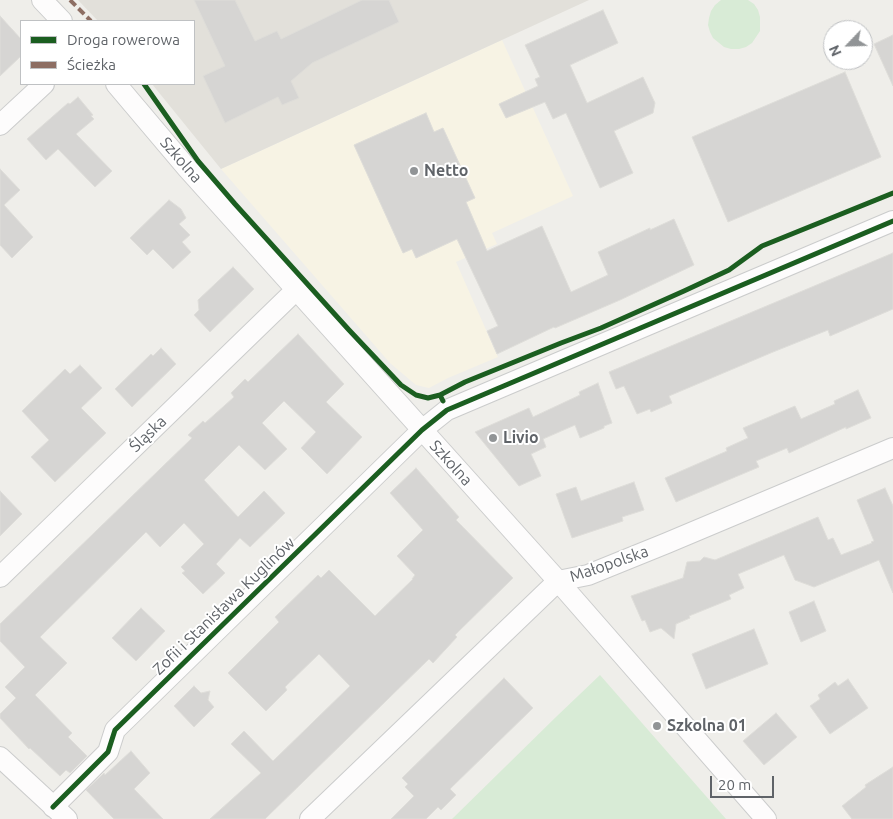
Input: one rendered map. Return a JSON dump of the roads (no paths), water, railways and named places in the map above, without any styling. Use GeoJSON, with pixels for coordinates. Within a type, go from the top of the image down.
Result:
{"type":"FeatureCollection","features":[{"type":"Feature","properties":{"kind":"street"},"geometry":{"type":"LineString","coordinates":[[42,0],[61,20]]}},
{"type":"Feature","properties":{"kind":"street"},"geometry":{"type":"LineString","coordinates":[[0,125],[43,85]]}},
{"type":"Feature","properties":{"kind":"street","name":"Szkolna"},"geometry":{"type":"LineString","coordinates":[[117,85],[187,168],[558,581],[766,819]]}},
{"type":"Feature","properties":{"kind":"street","name":"Zofii i Stanisława Kuglinów"},"geometry":{"type":"LineString","coordinates":[[60,813],[108,752],[116,730],[422,430],[447,410],[893,221]]}},
{"type":"Feature","properties":{"kind":"street","name":"Śląska"},"geometry":{"type":"LineString","coordinates":[[0,577],[296,290]]}},
{"type":"Feature","properties":{"kind":"street","name":"Małopolska"},"geometry":{"type":"LineString","coordinates":[[310,819],[558,581],[588,575],[893,448]]}},
{"type":"Feature","properties":{"kind":"street"},"geometry":{"type":"LineString","coordinates":[[0,757],[60,813]]}},
{"type":"Feature","properties":{"kind":"place","name":"Netto"},"geometry":{"type":"Point","coordinates":[414,171]}},
{"type":"Feature","properties":{"kind":"place","name":"Livio"},"geometry":{"type":"Point","coordinates":[493,438]}},
{"type":"Feature","properties":{"kind":"place","name":"Szkolna 01"},"geometry":{"type":"Point","coordinates":[657,726]}}]}
